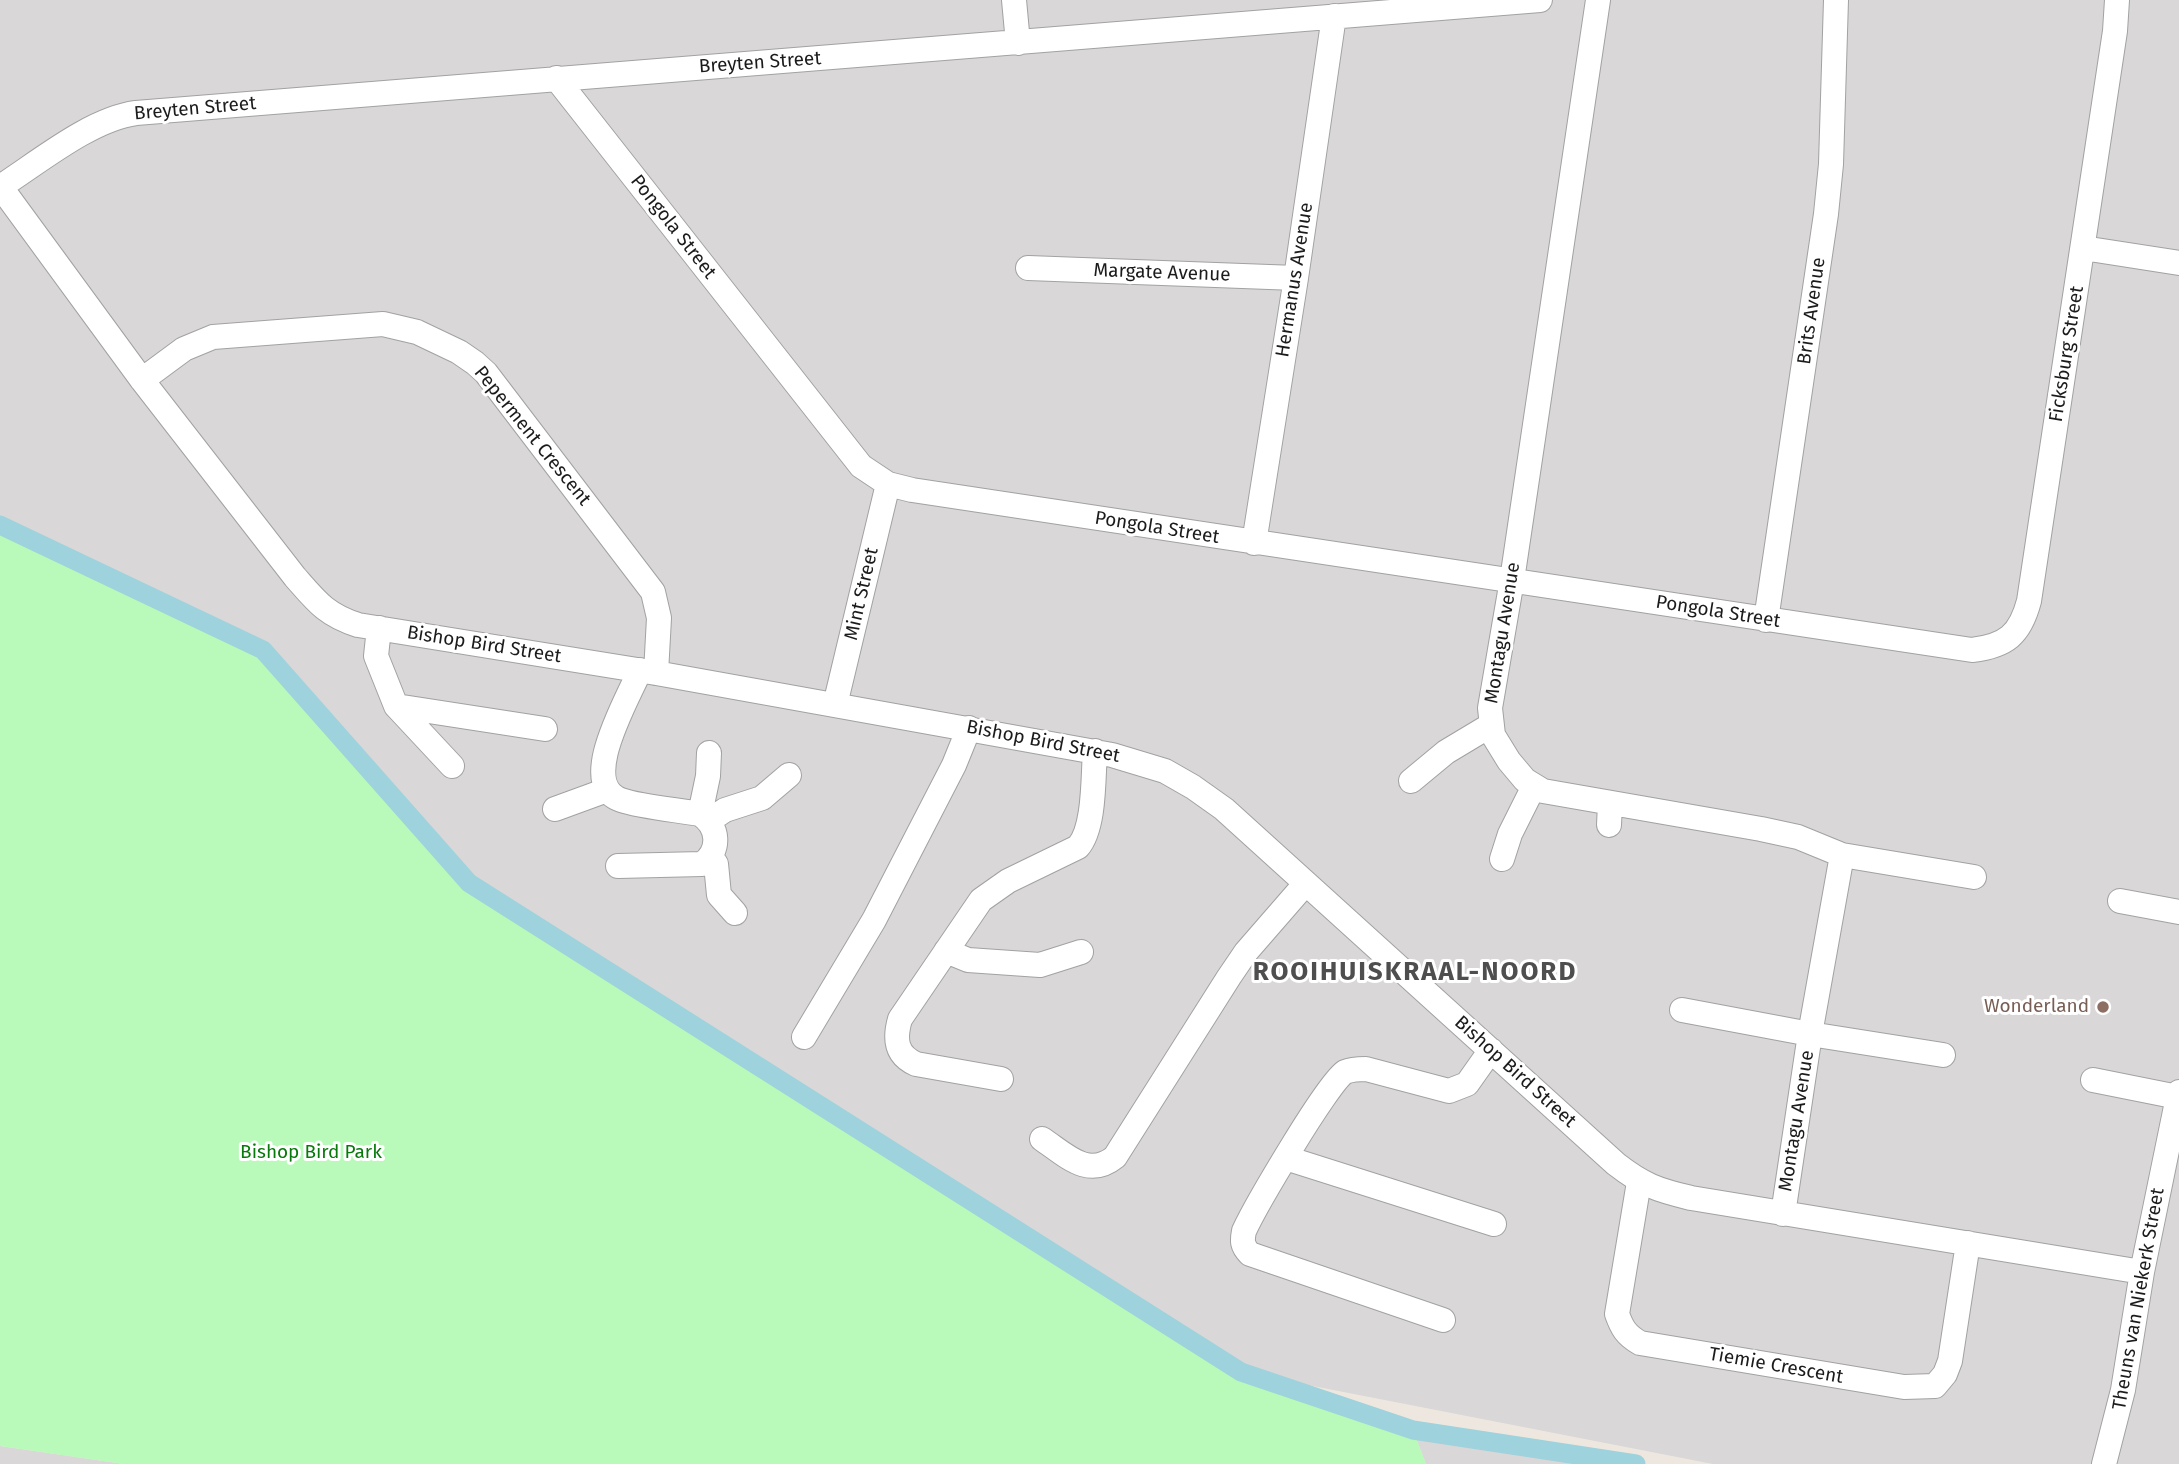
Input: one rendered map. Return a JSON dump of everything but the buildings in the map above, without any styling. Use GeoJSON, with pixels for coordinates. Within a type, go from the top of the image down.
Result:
{"type":"FeatureCollection","features":[{"type":"Feature","properties":{"kind":"street"},"geometry":{"type":"LineString","coordinates":[[1014,0],[1017,43]]}},
{"type":"Feature","properties":{"kind":"street","name":"Breyten Street"},"geometry":{"type":"LineString","coordinates":[[0,187],[98,125],[124,115],[1540,0]]}},
{"type":"Feature","properties":{"kind":"street","name":"Montagu Avenue"},"geometry":{"type":"LineString","coordinates":[[1598,0],[1512,580],[1490,708],[1491,725],[1493,735],[1509,761],[1525,780],[1543,791],[1610,814],[1798,837],[1842,855],[1810,1034],[1783,1214]]}},
{"type":"Feature","properties":{"kind":"street","name":"Brits Avenue"},"geometry":{"type":"LineString","coordinates":[[1766,620],[1826,214],[1831,164],[1836,0]]}},
{"type":"Feature","properties":{"kind":"street","name":"Ficksburg Street"},"geometry":{"type":"LineString","coordinates":[[1947,646],[1972,650],[1991,648],[2003,642],[2024,620],[2029,601],[2115,31],[2116,0]]}},
{"type":"Feature","properties":{"kind":"street","name":"Hermanus Avenue"},"geometry":{"type":"LineString","coordinates":[[1254,543],[1334,16]]}},
{"type":"Feature","properties":{"kind":"street","name":"Pongola Street"},"geometry":{"type":"LineString","coordinates":[[556,78],[861,466],[888,484],[912,491],[1947,646]]}},
{"type":"Feature","properties":{"kind":"street","name":"Bishop Bird Street"},"geometry":{"type":"LineString","coordinates":[[0,187],[142,380],[317,603],[337,618],[379,628],[648,671],[1136,760],[1193,787],[1224,810],[1639,1182],[1661,1191],[1691,1198],[2142,1272]]}},
{"type":"Feature","properties":{"kind":"street"},"geometry":{"type":"LineString","coordinates":[[2083,248],[2179,263]]}},
{"type":"Feature","properties":{"kind":"street","name":"Margate Avenue"},"geometry":{"type":"LineString","coordinates":[[1028,268],[1296,278]]}},
{"type":"Feature","properties":{"kind":"street","name":"Peperment Crescent"},"geometry":{"type":"LineString","coordinates":[[142,380],[184,349],[213,337],[383,324],[417,332],[459,352],[486,373],[653,592],[659,618],[648,671]]}},
{"type":"Feature","properties":{"kind":"street","name":"Mint Street"},"geometry":{"type":"LineString","coordinates":[[835,705],[888,484]]}},
{"type":"Feature","properties":{"kind":"street"},"geometry":{"type":"LineString","coordinates":[[379,628],[376,656],[396,706],[452,766]]}},
{"type":"Feature","properties":{"kind":"street"},"geometry":{"type":"LineString","coordinates":[[648,671],[605,750],[603,778],[607,790],[619,800],[705,817],[762,798],[789,775]]}},
{"type":"Feature","properties":{"kind":"street"},"geometry":{"type":"LineString","coordinates":[[396,706],[545,729]]}},
{"type":"Feature","properties":{"kind":"street"},"geometry":{"type":"LineString","coordinates":[[1411,781],[1446,752],[1491,725]]}},
{"type":"Feature","properties":{"kind":"street"},"geometry":{"type":"LineString","coordinates":[[804,1037],[874,920],[954,765],[969,728]]}},
{"type":"Feature","properties":{"kind":"street"},"geometry":{"type":"LineString","coordinates":[[1001,1079],[916,1064],[907,1060],[899,1051],[896,1032],[900,1019],[981,900],[989,892],[1078,847],[1082,842],[1088,830],[1095,751]]}},
{"type":"Feature","properties":{"kind":"street"},"geometry":{"type":"LineString","coordinates":[[618,866],[688,866],[702,864],[711,857],[715,846],[714,831],[705,817],[709,753]]}},
{"type":"Feature","properties":{"kind":"street"},"geometry":{"type":"LineString","coordinates":[[1502,859],[1510,834],[1534,786]]}},
{"type":"Feature","properties":{"kind":"street"},"geometry":{"type":"LineString","coordinates":[[555,809],[607,790]]}},
{"type":"Feature","properties":{"kind":"street"},"geometry":{"type":"LineString","coordinates":[[1842,855],[1974,877]]}},
{"type":"Feature","properties":{"kind":"street"},"geometry":{"type":"LineString","coordinates":[[711,857],[716,864],[719,895],[734,913]]}},
{"type":"Feature","properties":{"kind":"street"},"geometry":{"type":"LineString","coordinates":[[1042,1139],[1085,1166],[1105,1165],[1115,1157],[1229,977],[1306,883]]}},
{"type":"Feature","properties":{"kind":"street"},"geometry":{"type":"LineString","coordinates":[[2120,901],[2179,912]]}},
{"type":"Feature","properties":{"kind":"street"},"geometry":{"type":"LineString","coordinates":[[946,951],[968,960],[1040,965],[1081,952]]}},
{"type":"Feature","properties":{"kind":"street"},"geometry":{"type":"LineString","coordinates":[[1682,1010],[1943,1055]]}},
{"type":"Feature","properties":{"kind":"street"},"geometry":{"type":"LineString","coordinates":[[1443,1320],[1251,1254],[1244,1248],[1242,1241],[1249,1220],[1286,1158],[1333,1085],[1344,1073],[1354,1069],[1366,1069],[1449,1091],[1467,1084],[1491,1050]]}},
{"type":"Feature","properties":{"kind":"street"},"geometry":{"type":"LineString","coordinates":[[2093,1080],[2178,1094]]}},
{"type":"Feature","properties":{"kind":"street","name":"Theuns van Niekerk Street"},"geometry":{"type":"LineString","coordinates":[[2104,1464],[2123,1390],[2142,1272],[2178,1094]]}},
{"type":"Feature","properties":{"kind":"street"},"geometry":{"type":"LineString","coordinates":[[1286,1158],[1494,1224]]}},
{"type":"Feature","properties":{"kind":"street","name":"Tiemie Crescent"},"geometry":{"type":"LineString","coordinates":[[1639,1182],[1617,1314],[1622,1329],[1640,1343],[1904,1387],[1935,1386],[1945,1374],[1950,1361],[1968,1243]]}},
{"type":"Feature","properties":{"kind":"shaded area"},"geometry":{"type":"Polygon","coordinates":[[[0,0],[2179,0],[2179,1464],[1713,1464],[1241,1372],[469,883],[263,650],[0,525],[0,0]]]}},
{"type":"Feature","properties":{"kind":"shaded area"},"geometry":{"type":"Polygon","coordinates":[[[1413,1430],[1597,1464],[1426,1464],[1413,1430]]]}},
{"type":"Feature","properties":{"kind":"shaded area"},"geometry":{"type":"Polygon","coordinates":[[[0,1446],[124,1464],[0,1464],[0,1446]]]}},
{"type":"Feature","properties":{"kind":"green space","name":"Bishop Bird Park"},"geometry":{"type":"Polygon","coordinates":[[[0,525],[263,650],[469,883],[1241,1372],[1413,1430],[1426,1464],[124,1464],[0,1446],[0,525]]]}},
{"type":"Feature","properties":{"kind":"waterway"},"geometry":{"type":"LineString","coordinates":[[0,525],[263,650],[469,883],[1241,1372],[1413,1430],[1636,1464]]}},
{"type":"Feature","properties":{"kind":"place","name":"Wonderland"},"geometry":{"type":"Point","coordinates":[2103,1007]}},
{"type":"Feature","properties":{"kind":"district","name":"ROOIHUISKRAAL-NOORD"},"geometry":{"type":"Point","coordinates":[1415,973]}}]}
